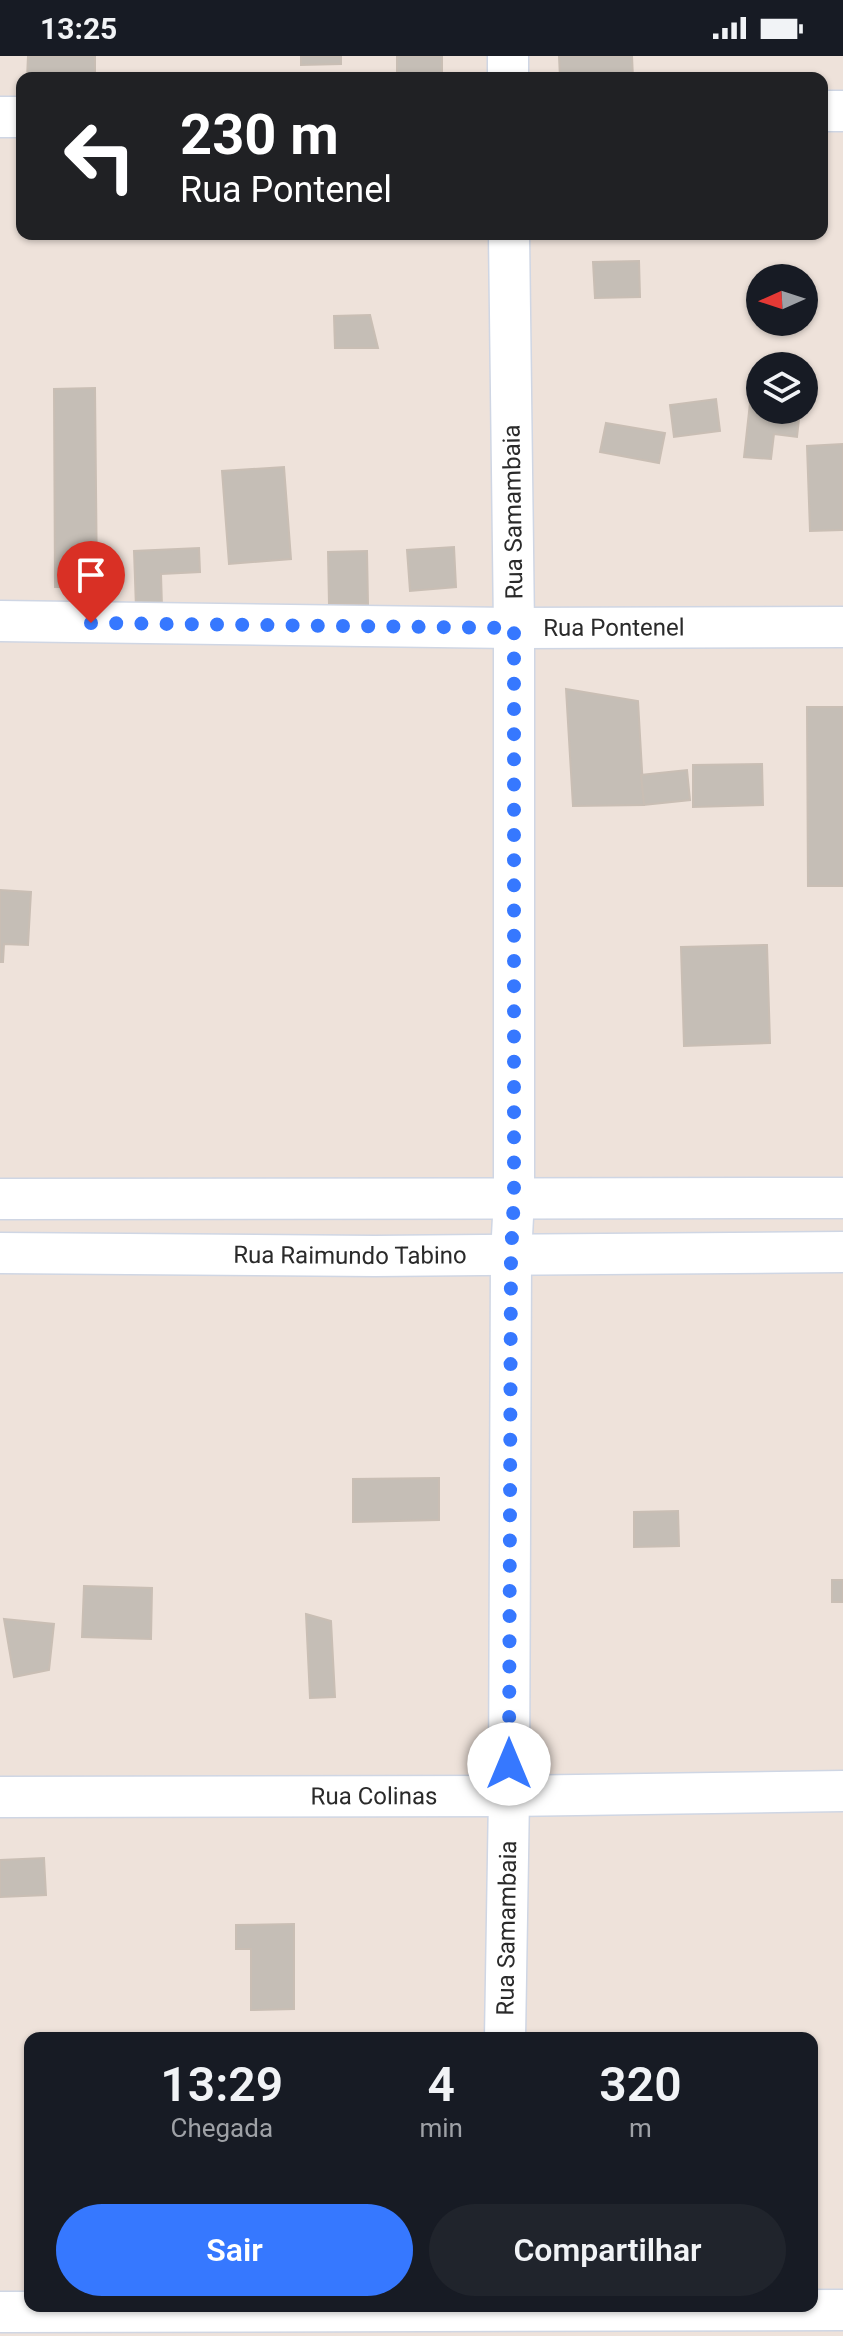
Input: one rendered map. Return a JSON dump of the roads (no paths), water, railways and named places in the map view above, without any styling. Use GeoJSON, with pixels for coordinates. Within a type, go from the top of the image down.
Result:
{"type":"FeatureCollection","features":[{"type":"Feature","properties":{"kind":"street","name":"Rua Samambaia"},"geometry":{"type":"LineString","coordinates":[[505,2032],[514,1198],[514,628],[509,240]]}},
{"type":"Feature","properties":{"kind":"street","name":"Rua Pontenel"},"geometry":{"type":"LineString","coordinates":[[0,621],[514,628],[843,627]]}},
{"type":"Feature","properties":{"kind":"street"},"geometry":{"type":"LineString","coordinates":[[0,1199],[843,1198]]}},
{"type":"Feature","properties":{"kind":"street"},"geometry":{"type":"LineString","coordinates":[[371,1199],[375,1256]]}},
{"type":"Feature","properties":{"kind":"street","name":"Rua Raimundo Tabino"},"geometry":{"type":"LineString","coordinates":[[0,1253],[375,1256],[843,1252]]}},
{"type":"Feature","properties":{"kind":"street","name":"Rua Colinas"},"geometry":{"type":"LineString","coordinates":[[0,1797],[509,1796],[843,1791]]}},
{"type":"Feature","properties":{"kind":"street"},"geometry":{"type":"LineString","coordinates":[[818,2311],[843,2310]]}},
{"type":"Feature","properties":{"kind":"street"},"geometry":{"type":"LineString","coordinates":[[0,2312],[500,2317],[745,2312]]}}]}
